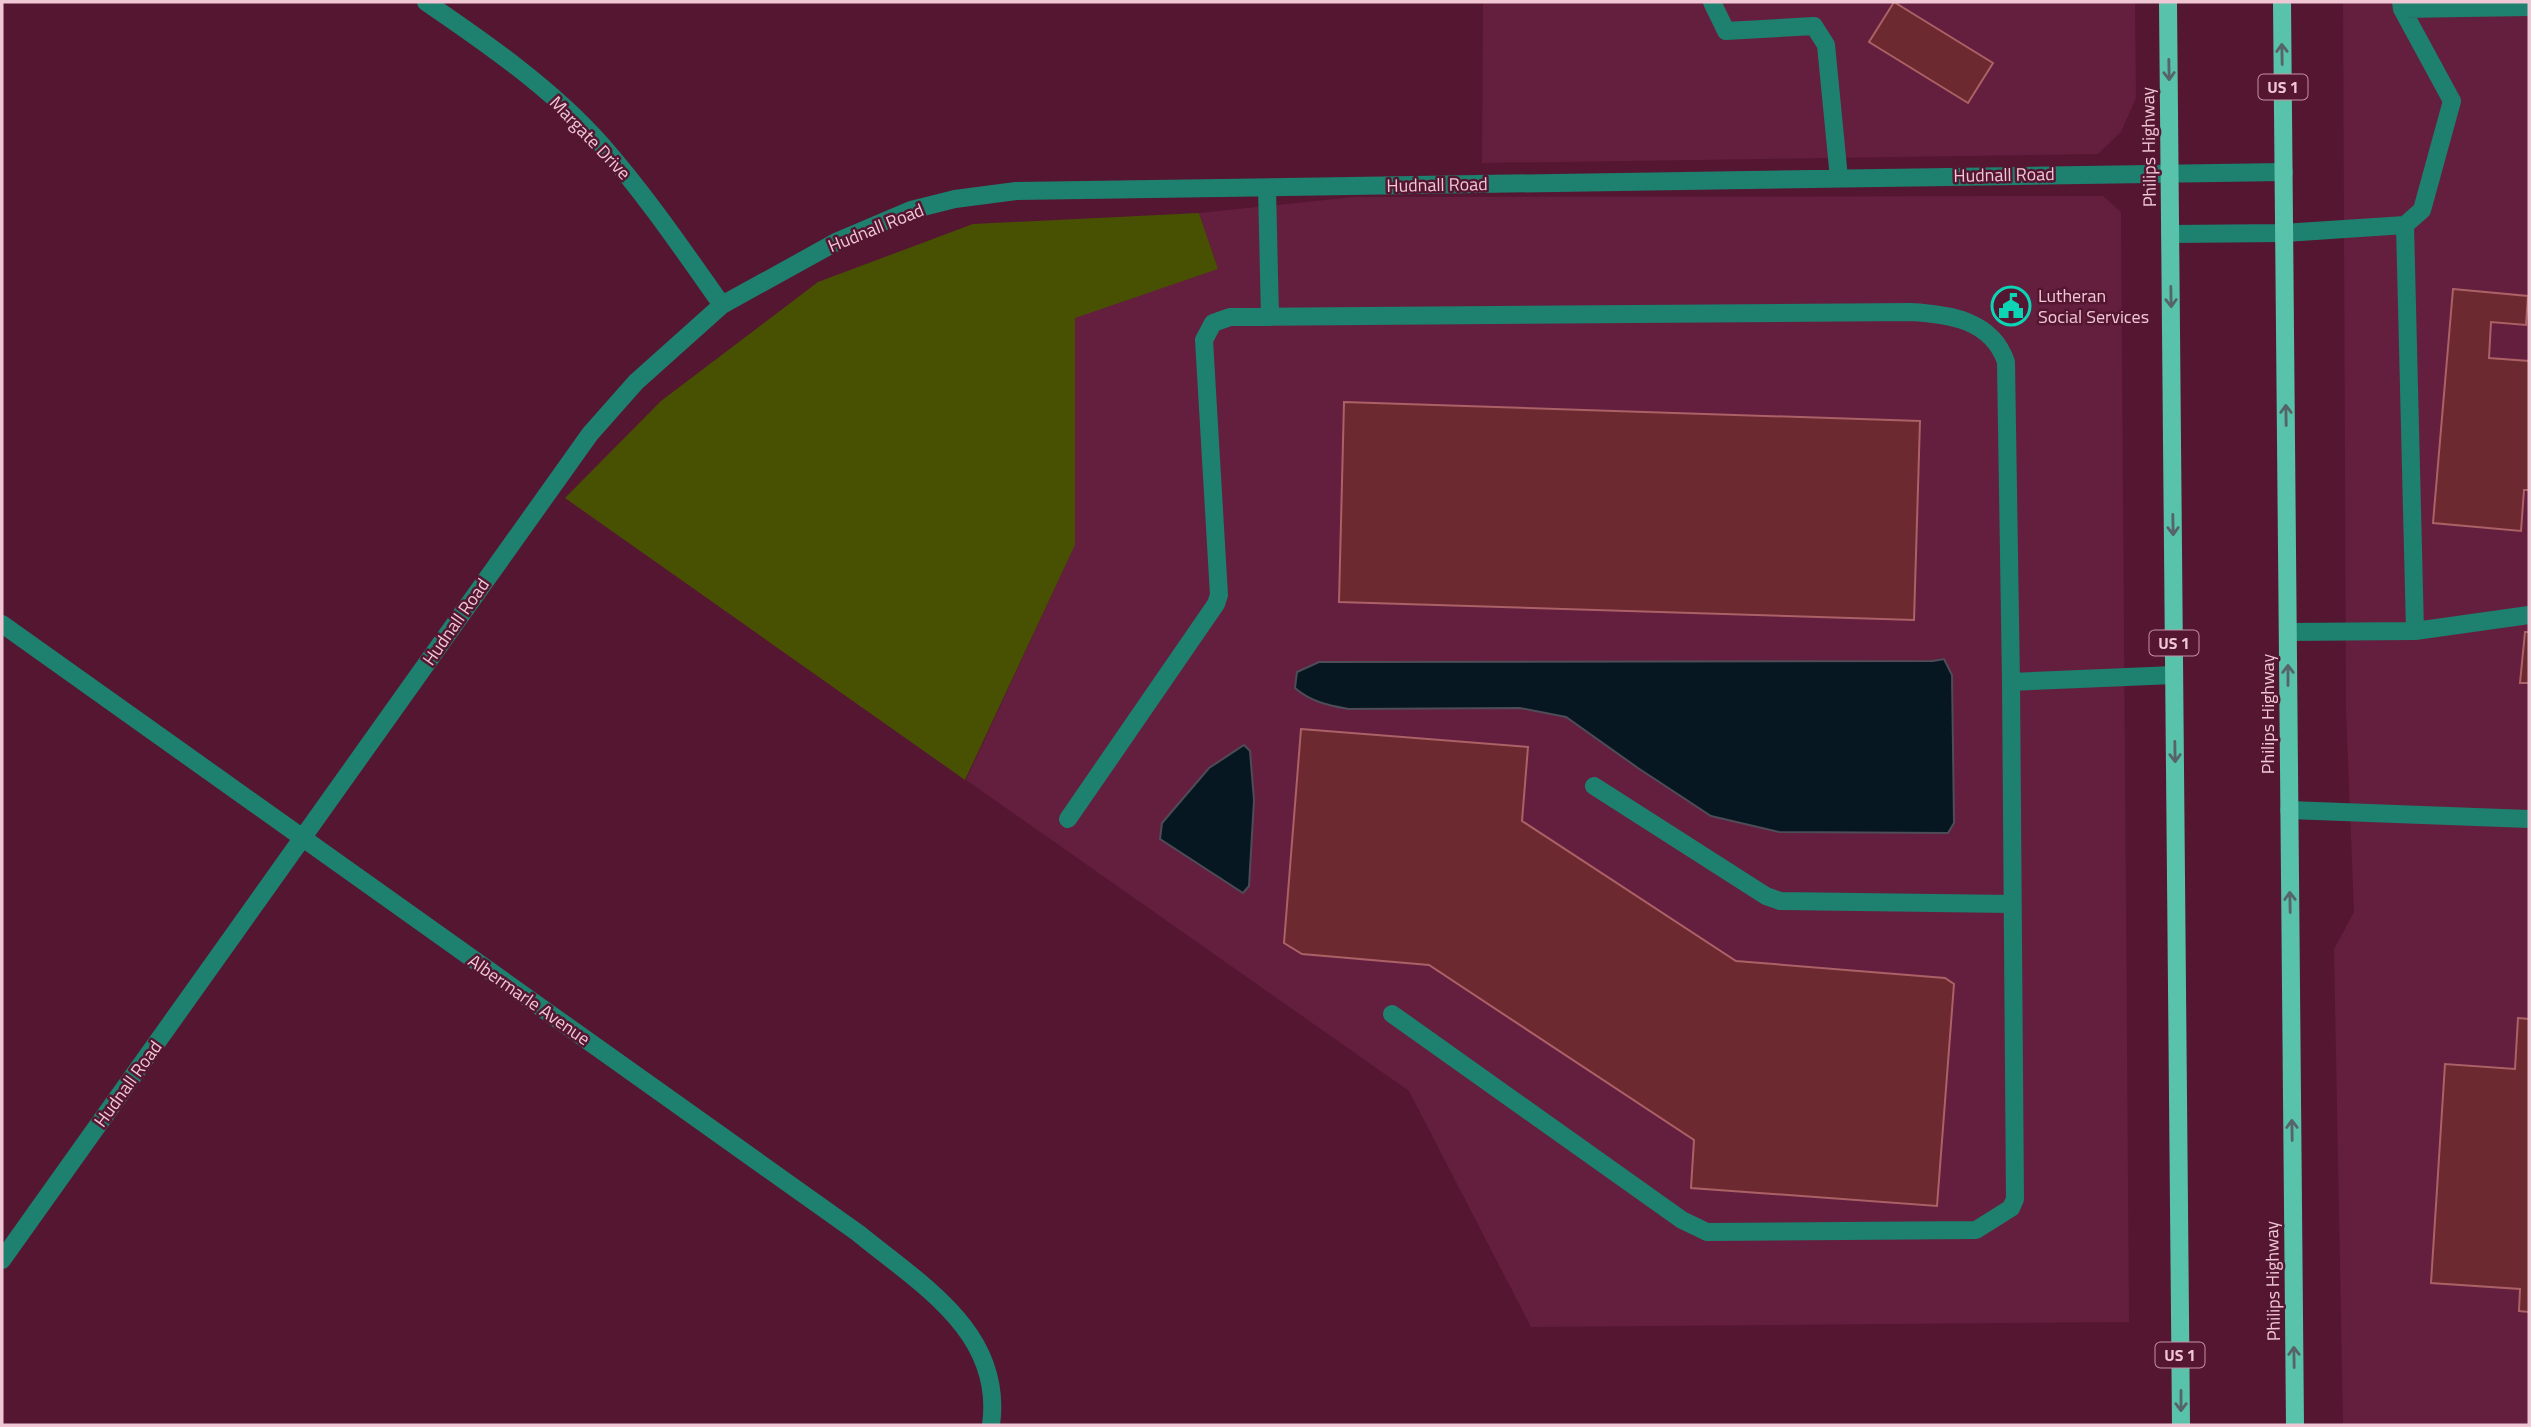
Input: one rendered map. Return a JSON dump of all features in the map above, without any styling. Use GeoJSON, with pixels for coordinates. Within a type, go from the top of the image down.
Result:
{"type":"FeatureCollection","features":[{"type":"Feature","properties":{"kind":"main road","name":"Philips Highway"},"geometry":{"type":"LineString","coordinates":[[2168,2],[2181,1425]]}},
{"type":"Feature","properties":{"kind":"main road","name":"Philips Highway"},"geometry":{"type":"LineString","coordinates":[[2282,2],[2295,1425]]}},
{"type":"Feature","properties":{"kind":"street","name":"Margate Drive"},"geometry":{"type":"LineString","coordinates":[[426,2],[547,93],[598,141],[640,191],[722,305]]}},
{"type":"Feature","properties":{"kind":"street"},"geometry":{"type":"LineString","coordinates":[[1712,2],[1726,31],[1814,26],[1826,45],[1839,178]]}},
{"type":"Feature","properties":{"kind":"street"},"geometry":{"type":"LineString","coordinates":[[2170,234],[2284,233],[2405,225],[2422,210],[2452,101],[2402,6],[2529,7]]}},
{"type":"Feature","properties":{"kind":"street","name":"Hudnall Road"},"geometry":{"type":"LineString","coordinates":[[2,1260],[590,434],[636,382],[722,305],[838,241],[911,210],[955,199],[1016,191],[2284,172]]}},
{"type":"Feature","properties":{"kind":"street"},"geometry":{"type":"LineString","coordinates":[[1268,188],[1270,317]]}},
{"type":"Feature","properties":{"kind":"street"},"geometry":{"type":"LineString","coordinates":[[2405,225],[2415,631]]}},
{"type":"Feature","properties":{"kind":"street"},"geometry":{"type":"LineString","coordinates":[[1068,818],[1216,604],[1219,594],[1204,340],[1213,323],[1230,317],[1910,312],[1946,314],[1988,332],[2002,351],[2006,362],[2015,1199],[2011,1209],[1976,1230],[1707,1232],[1682,1220],[1391,1014]]}},
{"type":"Feature","properties":{"kind":"street"},"geometry":{"type":"LineString","coordinates":[[2288,632],[2415,631],[2529,615]]}},
{"type":"Feature","properties":{"kind":"street","name":"Albermarle Avenue"},"geometry":{"type":"LineString","coordinates":[[2,624],[858,1233],[952,1309],[977,1345],[990,1378],[991,1424]]}},
{"type":"Feature","properties":{"kind":"street"},"geometry":{"type":"LineString","coordinates":[[2011,682],[2174,675]]}},
{"type":"Feature","properties":{"kind":"street"},"geometry":{"type":"LineString","coordinates":[[1594,786],[1766,896],[1780,901],[2011,904]]}},
{"type":"Feature","properties":{"kind":"street"},"geometry":{"type":"LineString","coordinates":[[2289,810],[2529,819]]}},
{"type":"Feature","properties":{"kind":"shaded area"},"geometry":{"type":"Polygon","coordinates":[[[1483,2],[2135,2],[2136,98],[2121,132],[2098,154],[1482,163],[1483,2]]]}},
{"type":"Feature","properties":{"kind":"shaded area"},"geometry":{"type":"Polygon","coordinates":[[[2343,2],[2529,2],[2529,1425],[2343,1425],[2334,949],[2354,912],[2346,711],[2343,2]]]}},
{"type":"Feature","properties":{"kind":"shaded area"},"geometry":{"type":"Polygon","coordinates":[[[2103,196],[2121,212],[2129,1322],[1531,1327],[1409,1091],[966,780],[1072,551],[1075,317],[1218,269],[1199,213],[1354,197],[2103,196]]]}},
{"type":"Feature","properties":{"kind":"green space"},"geometry":{"type":"Polygon","coordinates":[[[1199,213],[1218,269],[1075,318],[1075,545],[965,780],[565,498],[661,401],[818,282],[973,224],[1199,213]]]}},
{"type":"Feature","properties":{"kind":"water"},"geometry":{"type":"Polygon","coordinates":[[[1944,659],[1952,675],[1954,823],[1948,833],[1779,832],[1711,816],[1566,717],[1520,708],[1348,709],[1314,700],[1295,688],[1297,672],[1319,662],[1944,659]]]}},
{"type":"Feature","properties":{"kind":"water"},"geometry":{"type":"Polygon","coordinates":[[[1244,745],[1250,751],[1254,800],[1249,886],[1243,893],[1160,839],[1162,823],[1209,768],[1244,745]]]}},
{"type":"Feature","properties":{"kind":"building"},"geometry":{"type":"Polygon","coordinates":[[[1894,2],[1993,63],[1968,103],[1869,42],[1894,2]]]}},
{"type":"Feature","properties":{"kind":"building"},"geometry":{"type":"Polygon","coordinates":[[[2453,289],[2528,296],[2526,325],[2491,322],[2489,358],[2529,361],[2529,490],[2524,490],[2521,531],[2433,523],[2453,289]]]}},
{"type":"Feature","properties":{"kind":"building"},"geometry":{"type":"Polygon","coordinates":[[[1344,402],[1920,421],[1914,620],[1339,602],[1344,402]]]}},
{"type":"Feature","properties":{"kind":"building"},"geometry":{"type":"Polygon","coordinates":[[[2525,632],[2529,632],[2529,683],[2520,683],[2525,632]]]}},
{"type":"Feature","properties":{"kind":"building"},"geometry":{"type":"Polygon","coordinates":[[[1301,729],[1528,747],[1522,821],[1736,961],[1945,978],[1954,984],[1937,1206],[1691,1188],[1694,1140],[1429,965],[1302,954],[1284,943],[1301,729]]]}},
{"type":"Feature","properties":{"kind":"building"},"geometry":{"type":"Polygon","coordinates":[[[2518,1018],[2529,1019],[2529,1312],[2519,1311],[2520,1289],[2431,1283],[2445,1064],[2515,1069],[2518,1018]]]}},
{"type":"Feature","properties":{"kind":"place","name":"Lutheran Social Services"},"geometry":{"type":"Point","coordinates":[2011,306]}}]}
